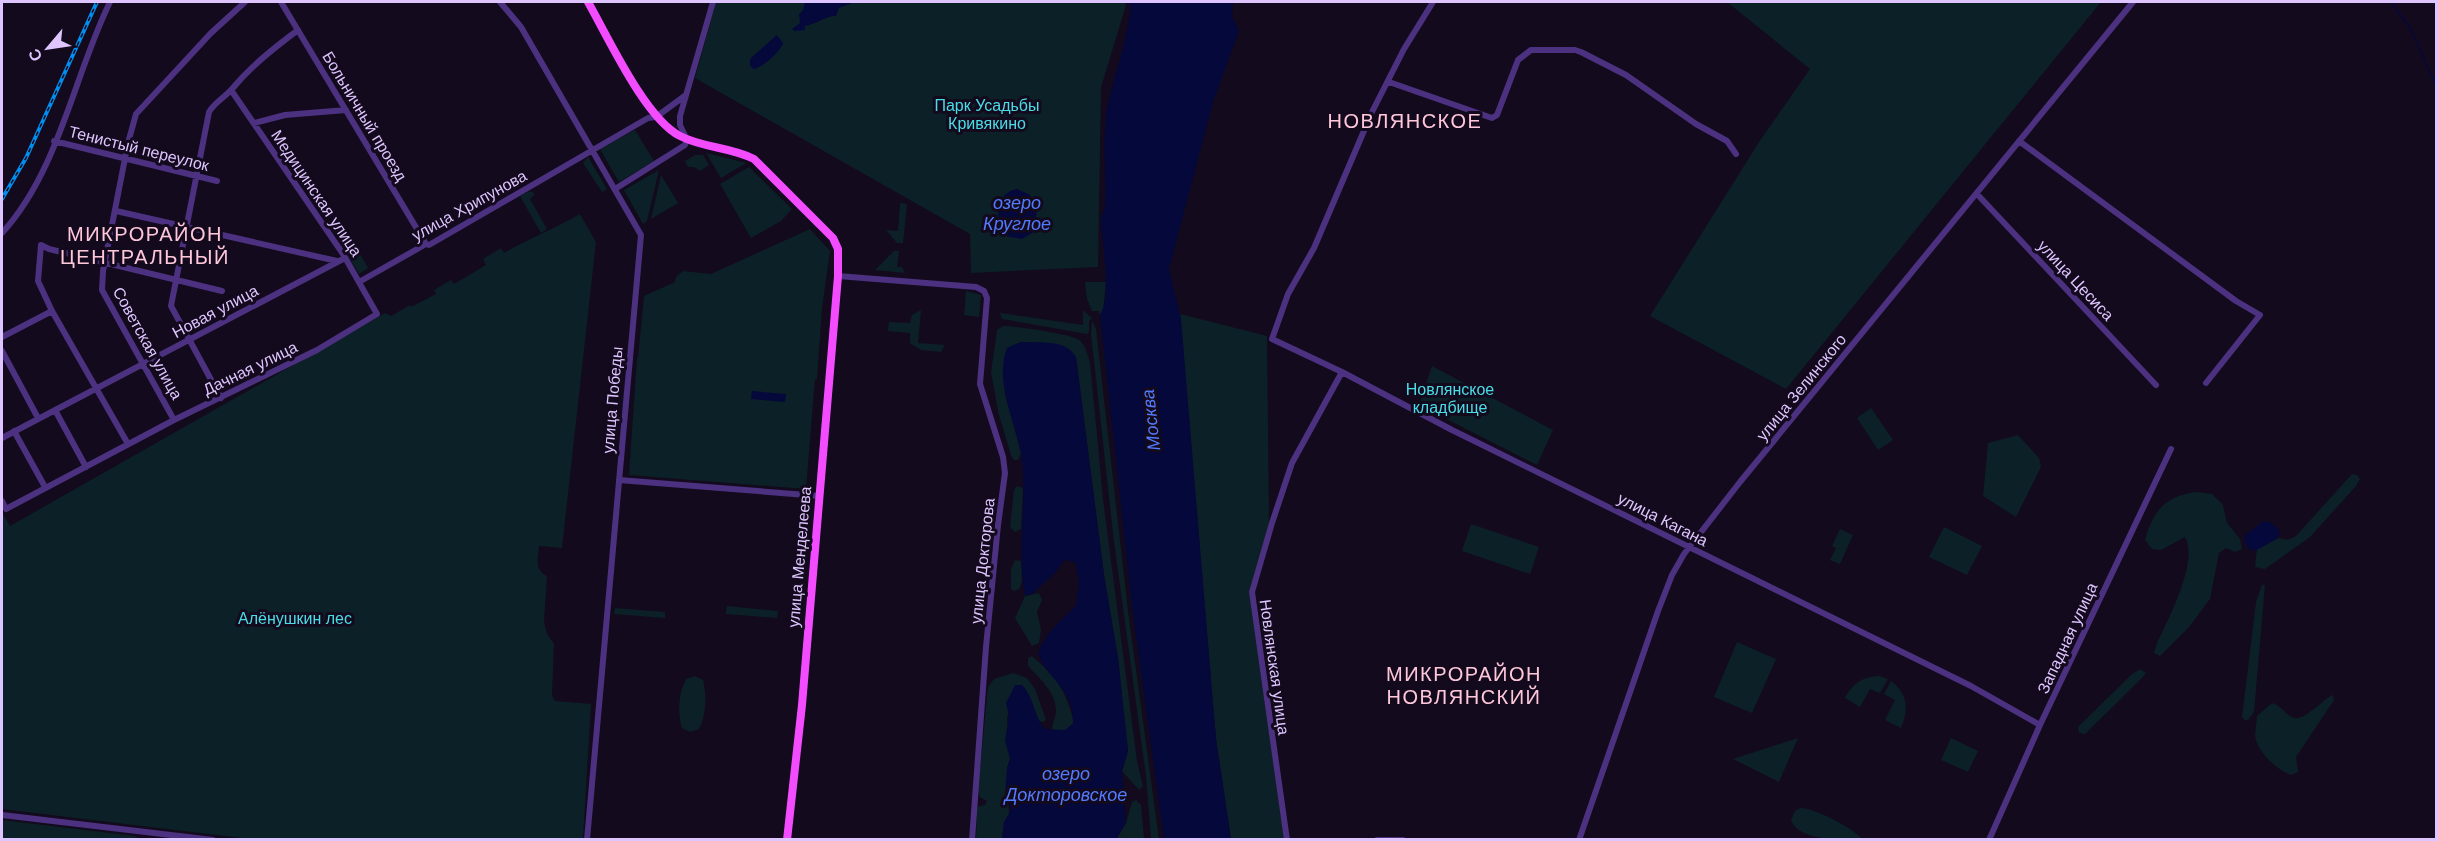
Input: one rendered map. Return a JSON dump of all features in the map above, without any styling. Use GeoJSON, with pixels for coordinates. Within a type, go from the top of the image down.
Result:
{"type":"FeatureCollection","features":[{"type":"Feature","properties":{"kind":"main road"},"geometry":{"type":"LineString","coordinates":[[588,2],[656,117],[673,132],[687,140]]}},
{"type":"Feature","properties":{"kind":"main road","name":"улица Менделеева"},"geometry":{"type":"LineString","coordinates":[[687,140],[741,153],[754,159],[833,238],[838,249],[838,276],[802,705],[787,840]]}},
{"type":"Feature","properties":{"kind":"street"},"geometry":{"type":"LineString","coordinates":[[2,233],[33,188],[110,2]]}},
{"type":"Feature","properties":{"kind":"street","name":"Советская улица"},"geometry":{"type":"LineString","coordinates":[[174,420],[102,290],[105,262],[136,114],[211,33],[245,2]]}},
{"type":"Feature","properties":{"kind":"street","name":"Больничный проезд"},"geometry":{"type":"LineString","coordinates":[[281,2],[426,244]]}},
{"type":"Feature","properties":{"kind":"street","name":"улица Победы"},"geometry":{"type":"LineString","coordinates":[[500,2],[521,27],[641,236],[587,840]]}},
{"type":"Feature","properties":{"kind":"street"},"geometry":{"type":"LineString","coordinates":[[615,189],[685,145],[687,140],[680,121],[713,2]]}},
{"type":"Feature","properties":{"kind":"street"},"geometry":{"type":"LineString","coordinates":[[1433,2],[1404,49],[1389,82],[1492,118],[1497,115],[1518,60],[1524,54],[1531,50],[1575,50],[1626,75],[1695,124],[1727,141],[1736,154]]}},
{"type":"Feature","properties":{"kind":"street","name":"улица Зелинского"},"geometry":{"type":"LineString","coordinates":[[1579,840],[1658,611],[1674,572],[1689,548],[1740,482],[2133,2]]}},
{"type":"Feature","properties":{"kind":"street"},"geometry":{"type":"LineString","coordinates":[[221,398],[171,306],[209,112],[245,73],[298,30]]}},
{"type":"Feature","properties":{"kind":"street","name":"улица Кагана"},"geometry":{"type":"LineString","coordinates":[[1389,82],[1358,144],[1314,248],[1288,294],[1272,339],[1971,686],[2040,725]]}},
{"type":"Feature","properties":{"kind":"street","name":"Медицинская улица"},"geometry":{"type":"LineString","coordinates":[[231,90],[345,258],[377,314]]}},
{"type":"Feature","properties":{"kind":"street","name":"улица Хрипунова"},"geometry":{"type":"LineString","coordinates":[[359,282],[426,244],[429,245],[648,118],[656,117],[686,95]]}},
{"type":"Feature","properties":{"kind":"street"},"geometry":{"type":"LineString","coordinates":[[254,123],[285,115],[346,110]]}},
{"type":"Feature","properties":{"kind":"street","name":"Тенистый переулок"},"geometry":{"type":"LineString","coordinates":[[54,141],[217,181]]}},
{"type":"Feature","properties":{"kind":"street"},"geometry":{"type":"LineString","coordinates":[[2019,141],[2236,301],[2260,315],[2206,383]]}},
{"type":"Feature","properties":{"kind":"street","name":"улица Цесиса"},"geometry":{"type":"LineString","coordinates":[[1977,194],[2156,385]]}},
{"type":"Feature","properties":{"kind":"street"},"geometry":{"type":"LineString","coordinates":[[116,210],[186,228],[338,261]]}},
{"type":"Feature","properties":{"kind":"street"},"geometry":{"type":"LineString","coordinates":[[128,444],[52,311],[38,281],[41,245],[222,291]]}},
{"type":"Feature","properties":{"kind":"street","name":"Новая улица"},"geometry":{"type":"LineString","coordinates":[[2,438],[345,258]]}},
{"type":"Feature","properties":{"kind":"street","name":"улица Докторова"},"geometry":{"type":"LineString","coordinates":[[838,276],[976,287],[983,290],[987,302],[980,384],[1003,457],[1005,473],[986,646],[972,840]]}},
{"type":"Feature","properties":{"kind":"street"},"geometry":{"type":"LineString","coordinates":[[2,337],[52,311]]}},
{"type":"Feature","properties":{"kind":"street","name":"Дачная улица"},"geometry":{"type":"LineString","coordinates":[[2,501],[6,509],[174,420],[317,350],[377,314]]}},
{"type":"Feature","properties":{"kind":"street"},"geometry":{"type":"LineString","coordinates":[[2,351],[39,418]]}},
{"type":"Feature","properties":{"kind":"street","name":"Новлянская улица"},"geometry":{"type":"LineString","coordinates":[[1287,840],[1252,592],[1292,463],[1342,372]]}},
{"type":"Feature","properties":{"kind":"street"},"geometry":{"type":"LineString","coordinates":[[55,410],[86,467]]}},
{"type":"Feature","properties":{"kind":"street"},"geometry":{"type":"LineString","coordinates":[[14,431],[45,487]]}},
{"type":"Feature","properties":{"kind":"street","name":"Западная улица"},"geometry":{"type":"LineString","coordinates":[[1989,840],[2040,725],[2171,449]]}},
{"type":"Feature","properties":{"kind":"street"},"geometry":{"type":"LineString","coordinates":[[619,480],[819,496]]}},
{"type":"Feature","properties":{"kind":"street"},"geometry":{"type":"LineString","coordinates":[[2,815],[213,840]]}},
{"type":"Feature","properties":{"kind":"street"},"geometry":{"type":"LineString","coordinates":[[1377,840],[1402,839]]}},
{"type":"Feature","properties":{"kind":"green space","name":"Парк Усадьбы Кривякино"},"geometry":{"type":"Polygon","coordinates":[[[716,2],[1125,2],[1101,87],[1098,267],[971,273],[970,234],[695,78],[716,2]]]}},
{"type":"Feature","properties":{"kind":"green space"},"geometry":{"type":"Polygon","coordinates":[[[1727,2],[2101,2],[1786,389],[1650,316],[1759,142],[1810,69],[1727,2]]]}},
{"type":"Feature","properties":{"kind":"green space"},"geometry":{"type":"Polygon","coordinates":[[[635,130],[654,161],[619,182],[600,149],[635,130]]]}},
{"type":"Feature","properties":{"kind":"green space"},"geometry":{"type":"Polygon","coordinates":[[[706,153],[746,163],[721,178],[706,153]]]}},
{"type":"Feature","properties":{"kind":"green space"},"geometry":{"type":"Polygon","coordinates":[[[695,155],[703,155],[709,165],[700,171],[694,167],[688,167],[685,161],[695,155]]]}},
{"type":"Feature","properties":{"kind":"green space"},"geometry":{"type":"Polygon","coordinates":[[[588,157],[607,189],[602,192],[583,163],[588,157]]]}},
{"type":"Feature","properties":{"kind":"green space"},"geometry":{"type":"Polygon","coordinates":[[[749,167],[792,209],[781,221],[751,238],[720,184],[749,167]]]}},
{"type":"Feature","properties":{"kind":"green space"},"geometry":{"type":"Polygon","coordinates":[[[659,170],[647,221],[643,224],[624,190],[659,170]]]}},
{"type":"Feature","properties":{"kind":"green space"},"geometry":{"type":"Polygon","coordinates":[[[661,175],[678,203],[651,219],[661,175]]]}},
{"type":"Feature","properties":{"kind":"green space"},"geometry":{"type":"Polygon","coordinates":[[[530,191],[535,194],[530,199],[547,229],[541,233],[520,196],[530,191]]]}},
{"type":"Feature","properties":{"kind":"green space"},"geometry":{"type":"Polygon","coordinates":[[[900,203],[907,204],[903,243],[897,243],[886,230],[898,231],[900,203]]]}},
{"type":"Feature","properties":{"kind":"green space","name":"Алёнушкин лес"},"geometry":{"type":"Polygon","coordinates":[[[580,214],[596,242],[562,548],[539,546],[538,567],[547,576],[544,622],[547,634],[554,644],[552,696],[555,701],[591,704],[583,839],[434,840],[432,837],[432,840],[258,840],[2,809],[2,512],[10,526],[385,313],[391,316],[436,294],[434,290],[451,280],[454,284],[486,265],[483,259],[501,248],[504,253],[580,214]]]}},
{"type":"Feature","properties":{"kind":"green space"},"geometry":{"type":"Polygon","coordinates":[[[810,229],[830,251],[822,308],[806,489],[629,475],[644,296],[675,282],[676,277],[683,271],[711,274],[810,229]]]}},
{"type":"Feature","properties":{"kind":"green space"},"geometry":{"type":"Polygon","coordinates":[[[358,250],[368,268],[359,274],[348,256],[358,250]]]}},
{"type":"Feature","properties":{"kind":"green space"},"geometry":{"type":"Polygon","coordinates":[[[894,251],[899,251],[897,267],[902,267],[905,273],[875,270],[894,251]]]}},
{"type":"Feature","properties":{"kind":"green space"},"geometry":{"type":"Polygon","coordinates":[[[1085,282],[1106,282],[1103,311],[1100,315],[1099,311],[1092,311],[1087,299],[1085,282]]]}},
{"type":"Feature","properties":{"kind":"green space"},"geometry":{"type":"Polygon","coordinates":[[[966,291],[981,295],[979,317],[964,315],[966,291]]]}},
{"type":"Feature","properties":{"kind":"green space"},"geometry":{"type":"Polygon","coordinates":[[[921,310],[918,343],[945,345],[941,352],[921,350],[910,343],[910,333],[888,331],[889,322],[910,323],[912,315],[921,310]]]}},
{"type":"Feature","properties":{"kind":"green space"},"geometry":{"type":"Polygon","coordinates":[[[1083,310],[1092,318],[1089,321],[1087,334],[1002,319],[1000,313],[1083,325],[1083,310]]]}},
{"type":"Feature","properties":{"kind":"green space"},"geometry":{"type":"Polygon","coordinates":[[[1180,314],[1267,336],[1269,524],[1249,592],[1284,839],[1231,839],[1216,739],[1180,314]]]}},
{"type":"Feature","properties":{"kind":"green space"},"geometry":{"type":"Polygon","coordinates":[[[1092,321],[1096,329],[1128,611],[1159,839],[1151,839],[1146,776],[1114,542],[1091,334],[1092,321]]]}},
{"type":"Feature","properties":{"kind":"green space"},"geometry":{"type":"Polygon","coordinates":[[[1003,326],[1065,335],[1079,340],[1090,362],[1103,499],[1137,761],[1143,786],[1139,790],[1122,771],[1128,751],[1118,658],[1104,575],[1076,357],[1060,345],[1021,342],[1007,348],[1005,394],[1021,453],[1018,460],[1014,460],[999,415],[991,373],[997,330],[1003,326]]]}},
{"type":"Feature","properties":{"kind":"green space","name":"Новлянское кладбище"},"geometry":{"type":"Polygon","coordinates":[[[1432,366],[1553,430],[1537,465],[1419,405],[1432,366]]]}},
{"type":"Feature","properties":{"kind":"green space"},"geometry":{"type":"Polygon","coordinates":[[[1871,408],[1893,440],[1878,450],[1857,418],[1871,408]]]}},
{"type":"Feature","properties":{"kind":"green space"},"geometry":{"type":"Polygon","coordinates":[[[2018,435],[2039,458],[2041,467],[2016,517],[1983,496],[1988,443],[2018,435]]]}},
{"type":"Feature","properties":{"kind":"green space"},"geometry":{"type":"Polygon","coordinates":[[[2352,474],[2357,475],[2360,479],[2356,486],[2310,537],[2265,569],[2255,567],[2257,549],[2278,538],[2288,540],[2296,536],[2352,474]]]}},
{"type":"Feature","properties":{"kind":"green space"},"geometry":{"type":"Polygon","coordinates":[[[1017,486],[1023,488],[1021,529],[1015,532],[1010,527],[1014,490],[1017,486]]]}},
{"type":"Feature","properties":{"kind":"green space"},"geometry":{"type":"Polygon","coordinates":[[[2196,492],[2212,494],[2223,505],[2227,523],[2240,539],[2242,549],[2235,552],[2226,548],[2219,553],[2210,599],[2189,627],[2160,656],[2154,653],[2185,575],[2188,548],[2185,537],[2161,550],[2152,549],[2145,540],[2156,513],[2168,501],[2196,492]]]}},
{"type":"Feature","properties":{"kind":"green space"},"geometry":{"type":"Polygon","coordinates":[[[1471,524],[1539,547],[1530,574],[1462,551],[1471,524]]]}},
{"type":"Feature","properties":{"kind":"green space"},"geometry":{"type":"Polygon","coordinates":[[[1944,527],[1982,546],[1967,575],[1929,557],[1944,527]]]}},
{"type":"Feature","properties":{"kind":"green space"},"geometry":{"type":"Polygon","coordinates":[[[1840,529],[1853,535],[1840,564],[1830,560],[1836,548],[1832,546],[1840,529]]]}},
{"type":"Feature","properties":{"kind":"green space"},"geometry":{"type":"Polygon","coordinates":[[[1015,560],[1021,561],[1022,581],[1019,589],[1014,591],[1011,589],[1011,569],[1015,560]]]}},
{"type":"Feature","properties":{"kind":"green space"},"geometry":{"type":"Polygon","coordinates":[[[2262,585],[2265,585],[2254,712],[2248,720],[2245,720],[2242,717],[2256,602],[2262,585]]]}},
{"type":"Feature","properties":{"kind":"green space"},"geometry":{"type":"Polygon","coordinates":[[[1039,593],[1042,600],[1037,612],[1041,630],[1039,643],[1032,646],[1015,618],[1025,596],[1039,593]]]}},
{"type":"Feature","properties":{"kind":"green space"},"geometry":{"type":"Polygon","coordinates":[[[727,606],[778,611],[777,618],[726,614],[727,606]]]}},
{"type":"Feature","properties":{"kind":"green space"},"geometry":{"type":"Polygon","coordinates":[[[615,608],[665,612],[665,618],[614,614],[615,608]]]}},
{"type":"Feature","properties":{"kind":"green space"},"geometry":{"type":"Polygon","coordinates":[[[1737,642],[1776,659],[1752,713],[1714,697],[1737,642]]]}},
{"type":"Feature","properties":{"kind":"green space"},"geometry":{"type":"Polygon","coordinates":[[[1032,656],[1048,671],[1064,693],[1074,722],[1066,730],[1052,730],[1056,713],[1055,704],[1046,686],[1028,666],[1028,658],[1032,656]]]}},
{"type":"Feature","properties":{"kind":"green space"},"geometry":{"type":"Polygon","coordinates":[[[2140,669],[2146,673],[2142,678],[2085,734],[2079,733],[2078,727],[2132,674],[2140,669]]]}},
{"type":"Feature","properties":{"kind":"green space"},"geometry":{"type":"Polygon","coordinates":[[[1013,673],[1027,678],[1035,689],[1046,720],[1039,721],[1032,703],[1009,710],[1007,719],[1010,759],[1007,768],[1009,815],[1004,822],[1002,839],[976,840],[977,807],[985,805],[987,801],[980,797],[978,790],[988,687],[994,679],[1013,673]]]}},
{"type":"Feature","properties":{"kind":"green space"},"geometry":{"type":"Polygon","coordinates":[[[695,676],[703,680],[705,705],[699,729],[690,732],[682,728],[680,703],[686,679],[695,676]]]}},
{"type":"Feature","properties":{"kind":"green space"},"geometry":{"type":"Polygon","coordinates":[[[1879,676],[1888,679],[1880,693],[1870,689],[1860,707],[1845,698],[1851,688],[1859,682],[1879,676]]]}},
{"type":"Feature","properties":{"kind":"green space"},"geometry":{"type":"Polygon","coordinates":[[[1891,681],[1904,697],[1906,708],[1901,728],[1885,720],[1895,700],[1884,694],[1891,681]]]}},
{"type":"Feature","properties":{"kind":"green space"},"geometry":{"type":"Polygon","coordinates":[[[2333,695],[2334,700],[2296,757],[2298,772],[2291,775],[2268,760],[2255,736],[2257,716],[2272,703],[2292,717],[2302,717],[2333,695]]]}},
{"type":"Feature","properties":{"kind":"green space"},"geometry":{"type":"Polygon","coordinates":[[[1798,738],[1779,782],[1733,759],[1798,738]]]}},
{"type":"Feature","properties":{"kind":"green space"},"geometry":{"type":"Polygon","coordinates":[[[1951,738],[1978,751],[1968,772],[1941,760],[1951,738]]]}},
{"type":"Feature","properties":{"kind":"green space"},"geometry":{"type":"Polygon","coordinates":[[[1136,800],[1141,805],[1144,839],[1116,840],[1126,823],[1132,802],[1136,800]]]}},
{"type":"Feature","properties":{"kind":"green space"},"geometry":{"type":"Polygon","coordinates":[[[1800,808],[1833,819],[1862,839],[1821,838],[1802,832],[1791,820],[1795,811],[1800,808]]]}},
{"type":"Feature","properties":{"kind":"green space"},"geometry":{"type":"Polygon","coordinates":[[[2,820],[134,836],[141,839],[2,839],[2,820]]]}},
{"type":"Feature","properties":{"kind":"water"},"geometry":{"type":"Polygon","coordinates":[[[805,2],[855,2],[839,8],[836,16],[805,26],[805,30],[795,31],[792,29],[800,23],[799,14],[805,2]]]}},
{"type":"Feature","properties":{"kind":"water","name":"Москва"},"geometry":{"type":"Polygon","coordinates":[[[1129,2],[1233,2],[1232,16],[1239,31],[1213,102],[1169,269],[1181,319],[1216,739],[1231,839],[1164,839],[1132,606],[1100,315],[1104,306],[1106,283],[1101,221],[1105,203],[1106,117],[1129,23],[1129,2]]]}},
{"type":"Feature","properties":{"kind":"water"},"geometry":{"type":"Polygon","coordinates":[[[777,35],[783,43],[779,50],[758,68],[754,69],[750,66],[750,59],[777,35]]]}},
{"type":"Feature","properties":{"kind":"water","name":"озеро Круглое"},"geometry":{"type":"Polygon","coordinates":[[[1017,189],[1030,195],[1037,211],[1032,233],[1022,239],[1005,236],[998,216],[1000,202],[1004,196],[1017,189]]]}},
{"type":"Feature","properties":{"kind":"water","name":"озеро Докторовское"},"geometry":{"type":"Polygon","coordinates":[[[1021,342],[1044,342],[1059,345],[1072,351],[1076,357],[1104,575],[1118,658],[1128,751],[1122,771],[1126,823],[1116,839],[1002,839],[1004,822],[1011,810],[1005,797],[1007,768],[1010,759],[1005,741],[1009,716],[1006,703],[1015,685],[1022,685],[1026,690],[1038,719],[1045,729],[1065,730],[1073,724],[1068,699],[1038,654],[1049,633],[1076,605],[1079,581],[1075,562],[1064,560],[1055,573],[1032,594],[1025,596],[1022,561],[1023,471],[1021,453],[1004,388],[1003,374],[1007,348],[1021,342]]]}},
{"type":"Feature","properties":{"kind":"water"},"geometry":{"type":"Polygon","coordinates":[[[752,391],[786,394],[785,402],[751,399],[752,391]]]}},
{"type":"Feature","properties":{"kind":"water"},"geometry":{"type":"Polygon","coordinates":[[[2264,521],[2272,523],[2277,528],[2280,533],[2278,538],[2255,551],[2249,549],[2244,541],[2245,535],[2264,521]]]}},
{"type":"Feature","properties":{"kind":"waterway"},"geometry":{"type":"LineString","coordinates":[[2391,2],[2410,28],[2436,85]]}},
{"type":"Feature","properties":{"kind":"railway"},"geometry":{"type":"LineString","coordinates":[[2,199],[26,158],[97,2]]}},
{"type":"Feature","properties":{"kind":"district","name":"НОВЛЯНСКОЕ"},"geometry":{"type":"Point","coordinates":[1405,121]}},
{"type":"Feature","properties":{"kind":"district","name":"МИКРОРАЙОН ЦЕНТРАЛЬНЫЙ"},"geometry":{"type":"Point","coordinates":[145,246]}},
{"type":"Feature","properties":{"kind":"district","name":"МИКРОРАЙОН НОВЛЯНСКИЙ"},"geometry":{"type":"Point","coordinates":[1464,686]}}]}
